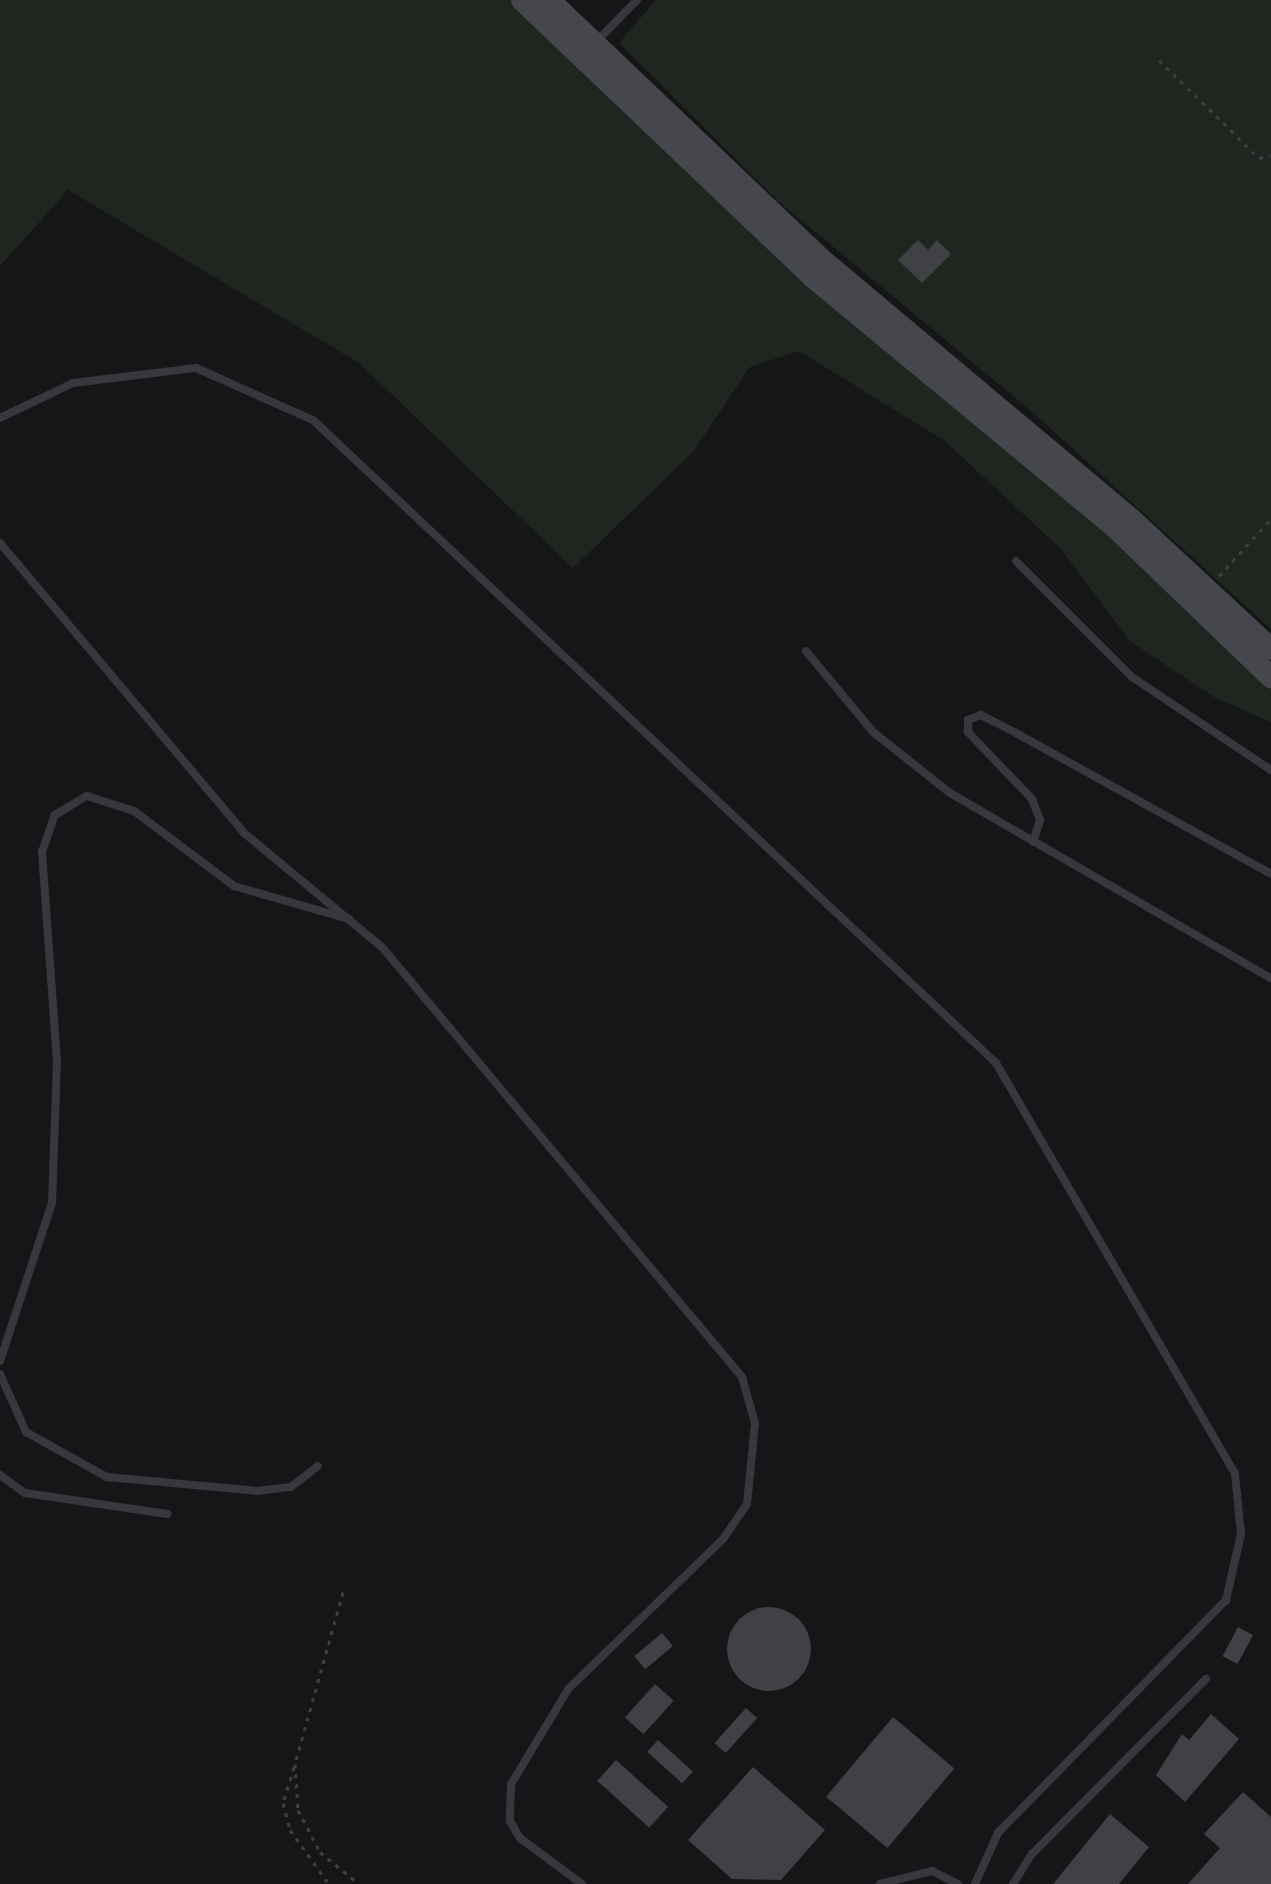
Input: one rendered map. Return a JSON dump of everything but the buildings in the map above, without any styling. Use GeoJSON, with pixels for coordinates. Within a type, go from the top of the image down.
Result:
{"type":"FeatureCollection","features":[{"type":"Feature","properties":{"kind":"main road"},"geometry":{"type":"LineString","coordinates":[[522,0],[814,278],[1117,529],[1271,677]]}},
{"type":"Feature","properties":{"kind":"main road"},"geometry":{"type":"LineString","coordinates":[[549,0],[821,259],[1209,588],[1271,649]]}},
{"type":"Feature","properties":{"kind":"lane"},"geometry":{"type":"LineString","coordinates":[[595,43],[637,0]]}},
{"type":"Feature","properties":{"kind":"lane"},"geometry":{"type":"LineString","coordinates":[[0,418],[73,383],[196,368],[313,420],[996,1063],[1235,1474],[1241,1534],[1226,1600],[998,1833],[975,1884]]}},
{"type":"Feature","properties":{"kind":"lane"},"geometry":{"type":"LineString","coordinates":[[0,543],[244,833],[353,920],[742,1377],[755,1423],[756,1467],[739,1516],[569,1688],[511,1784],[510,1821],[520,1838],[582,1884]]}},
{"type":"Feature","properties":{"kind":"lane"},"geometry":{"type":"LineString","coordinates":[[1016,561],[1132,677],[1271,770]]}},
{"type":"Feature","properties":{"kind":"lane"},"geometry":{"type":"LineString","coordinates":[[806,651],[873,732],[950,793],[1271,978]]}},
{"type":"Feature","properties":{"kind":"lane"},"geometry":{"type":"LineString","coordinates":[[1033,842],[1040,820],[1032,799],[968,732],[968,720],[981,715],[1191,824],[1271,874]]}},
{"type":"Feature","properties":{"kind":"lane"},"geometry":{"type":"LineString","coordinates":[[0,1361],[52,1203],[57,1061],[42,852],[55,815],[87,796],[134,811],[234,886],[353,920]]}},
{"type":"Feature","properties":{"kind":"lane"},"geometry":{"type":"LineString","coordinates":[[0,1374],[26,1432],[107,1477],[257,1491],[291,1487],[318,1466]]}},
{"type":"Feature","properties":{"kind":"lane"},"geometry":{"type":"LineString","coordinates":[[0,1475],[25,1493],[167,1514]]}},
{"type":"Feature","properties":{"kind":"lane"},"geometry":{"type":"LineString","coordinates":[[1013,1884],[1032,1854],[1206,1679]]}},
{"type":"Feature","properties":{"kind":"lane"},"geometry":{"type":"LineString","coordinates":[[880,1884],[932,1871],[958,1884]]}},
{"type":"Feature","properties":{"kind":"path"},"geometry":{"type":"LineString","coordinates":[[1159,60],[1259,158],[1271,155]]}},
{"type":"Feature","properties":{"kind":"path"},"geometry":{"type":"LineString","coordinates":[[1209,588],[1271,519]]}},
{"type":"Feature","properties":{"kind":"path"},"geometry":{"type":"LineString","coordinates":[[329,1884],[290,1830],[283,1803],[343,1592]]}},
{"type":"Feature","properties":{"kind":"path"},"geometry":{"type":"LineString","coordinates":[[295,1764],[298,1810],[320,1852],[359,1884]]}},
{"type":"Feature","properties":{"kind":"shaded area"},"geometry":{"type":"Polygon","coordinates":[[[0,0],[522,0],[946,392],[1271,677],[1271,722],[1214,697],[1130,641],[1061,549],[945,441],[799,351],[750,367],[693,452],[573,568],[359,363],[68,190],[0,266],[0,0]]]}},
{"type":"Feature","properties":{"kind":"shaded area"},"geometry":{"type":"Polygon","coordinates":[[[656,0],[1271,0],[1271,629],[1029,409],[779,202],[619,43],[656,0]]]}}]}
